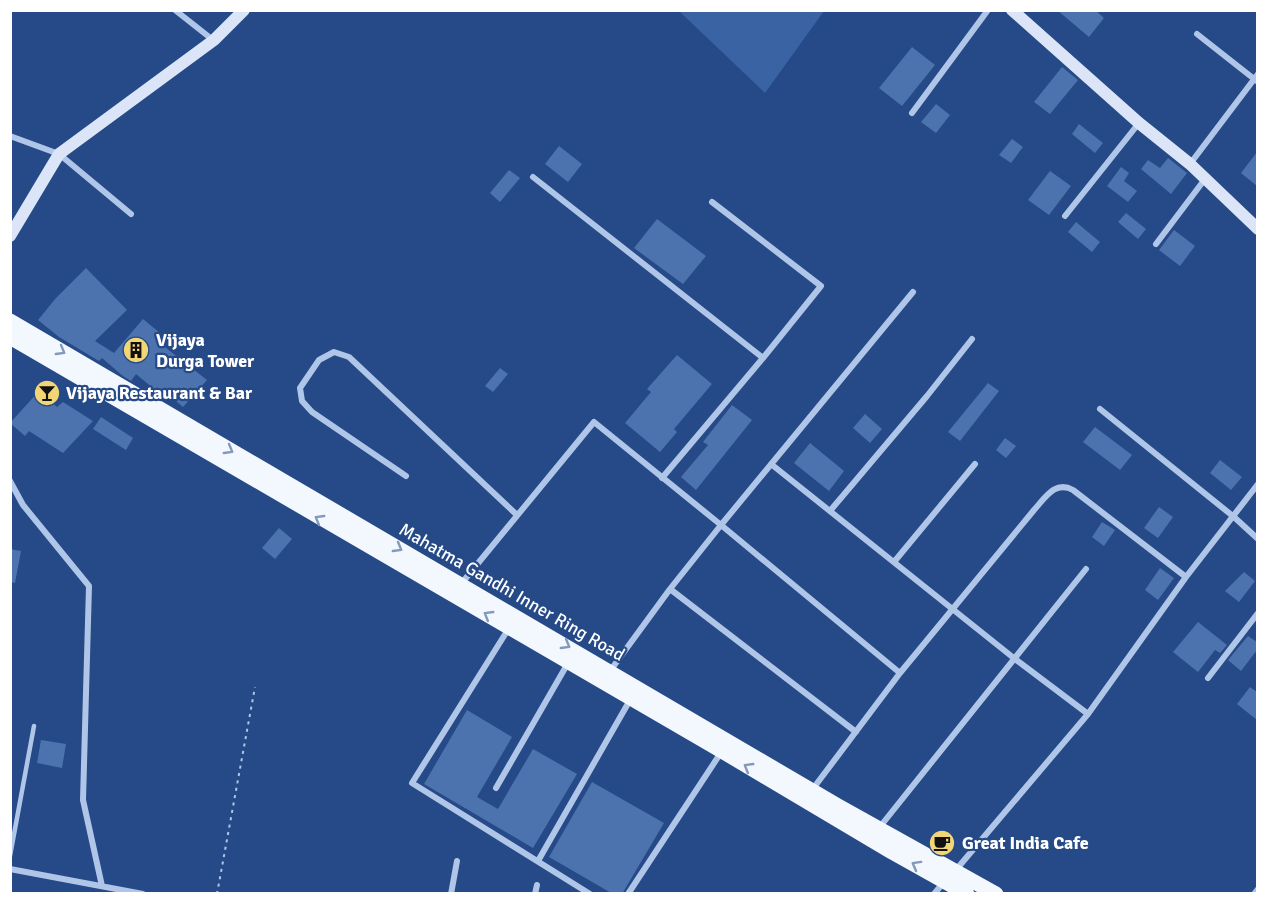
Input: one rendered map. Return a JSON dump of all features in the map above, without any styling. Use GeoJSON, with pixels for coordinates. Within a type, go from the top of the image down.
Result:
{"type":"FeatureCollection","features":[{"type":"Feature","properties":{"kind":"main road"},"geometry":{"type":"LineString","coordinates":[[10,236],[58,154],[214,40],[244,10]]}},
{"type":"Feature","properties":{"kind":"main road"},"geometry":{"type":"LineString","coordinates":[[1012,10],[1139,123],[1190,164],[1257,229]]}},
{"type":"Feature","properties":{"kind":"main road","name":"Mahatma Gandhi Inner Ring Road"},"geometry":{"type":"LineString","coordinates":[[10,321],[879,828],[950,876],[967,894]]}},
{"type":"Feature","properties":{"kind":"main road","name":"Mahatma Gandhi Inner Ring Road"},"geometry":{"type":"LineString","coordinates":[[10,338],[892,852],[996,894]]}},
{"type":"Feature","properties":{"kind":"street"},"geometry":{"type":"LineString","coordinates":[[175,10],[214,40]]}},
{"type":"Feature","properties":{"kind":"street"},"geometry":{"type":"LineString","coordinates":[[912,113],[988,10]]}},
{"type":"Feature","properties":{"kind":"street"},"geometry":{"type":"LineString","coordinates":[[1190,164],[1256,79],[1197,34]]}},
{"type":"Feature","properties":{"kind":"street"},"geometry":{"type":"LineString","coordinates":[[1065,216],[1139,123]]}},
{"type":"Feature","properties":{"kind":"street"},"geometry":{"type":"LineString","coordinates":[[10,136],[58,154],[131,214]]}},
{"type":"Feature","properties":{"kind":"street"},"geometry":{"type":"LineString","coordinates":[[533,177],[763,358]]}},
{"type":"Feature","properties":{"kind":"street"},"geometry":{"type":"LineString","coordinates":[[1156,244],[1205,179]]}},
{"type":"Feature","properties":{"kind":"street"},"geometry":{"type":"LineString","coordinates":[[662,478],[821,286],[711,202]]}},
{"type":"Feature","properties":{"kind":"street"},"geometry":{"type":"LineString","coordinates":[[609,671],[721,525],[913,292]]}},
{"type":"Feature","properties":{"kind":"street"},"geometry":{"type":"LineString","coordinates":[[830,511],[972,339]]}},
{"type":"Feature","properties":{"kind":"street"},"geometry":{"type":"LineString","coordinates":[[406,476],[312,412],[302,401],[300,388],[319,360],[334,352],[349,357],[517,516]]}},
{"type":"Feature","properties":{"kind":"street"},"geometry":{"type":"LineString","coordinates":[[1100,409],[1234,517],[1257,539]]}},
{"type":"Feature","properties":{"kind":"street"},"geometry":{"type":"LineString","coordinates":[[461,584],[594,422],[900,673]]}},
{"type":"Feature","properties":{"kind":"street"},"geometry":{"type":"LineString","coordinates":[[771,464],[1015,659],[1088,714]]}},
{"type":"Feature","properties":{"kind":"street"},"geometry":{"type":"LineString","coordinates":[[894,562],[975,464]]}},
{"type":"Feature","properties":{"kind":"street"},"geometry":{"type":"LineString","coordinates":[[10,481],[23,505],[89,586],[83,800],[102,886]]}},
{"type":"Feature","properties":{"kind":"street"},"geometry":{"type":"LineString","coordinates":[[934,894],[1088,714],[1257,484]]}},
{"type":"Feature","properties":{"kind":"street"},"geometry":{"type":"LineString","coordinates":[[812,790],[900,673],[1034,510],[1052,490],[1059,486],[1066,486],[1073,490],[1186,578]]}},
{"type":"Feature","properties":{"kind":"street"},"geometry":{"type":"LineString","coordinates":[[879,828],[1086,569]]}},
{"type":"Feature","properties":{"kind":"street"},"geometry":{"type":"LineString","coordinates":[[670,589],[856,732]]}},
{"type":"Feature","properties":{"kind":"street"},"geometry":{"type":"LineString","coordinates":[[1208,678],[1257,613]]}},
{"type":"Feature","properties":{"kind":"street"},"geometry":{"type":"LineString","coordinates":[[509,628],[412,783],[590,894]]}},
{"type":"Feature","properties":{"kind":"street"},"geometry":{"type":"LineString","coordinates":[[496,788],[568,662]]}},
{"type":"Feature","properties":{"kind":"street"},"geometry":{"type":"LineString","coordinates":[[538,861],[631,699]]}},
{"type":"Feature","properties":{"kind":"street"},"geometry":{"type":"LineString","coordinates":[[628,894],[722,751]]}},
{"type":"Feature","properties":{"kind":"street"},"geometry":{"type":"LineString","coordinates":[[451,894],[457,861]]}},
{"type":"Feature","properties":{"kind":"street"},"geometry":{"type":"LineString","coordinates":[[10,869],[142,894]]}},
{"type":"Feature","properties":{"kind":"street"},"geometry":{"type":"LineString","coordinates":[[535,894],[537,885]]}},
{"type":"Feature","properties":{"kind":"street"},"geometry":{"type":"LineString","coordinates":[[1254,894],[1257,889]]}},
{"type":"Feature","properties":{"kind":"lane"},"geometry":{"type":"LineString","coordinates":[[10,856],[34,726]]}},
{"type":"Feature","properties":{"kind":"path"},"geometry":{"type":"LineString","coordinates":[[218,894],[255,687]]}},
{"type":"Feature","properties":{"kind":"shaded area"},"geometry":{"type":"Polygon","coordinates":[[[679,11],[824,11],[765,93],[679,11]]]}},
{"type":"Feature","properties":{"kind":"building"},"geometry":{"type":"Polygon","coordinates":[[[1057,10],[1095,10],[1104,18],[1089,37],[1057,10]]]}},
{"type":"Feature","properties":{"kind":"building"},"geometry":{"type":"Polygon","coordinates":[[[912,47],[935,65],[902,106],[879,88],[912,47]]]}},
{"type":"Feature","properties":{"kind":"building"},"geometry":{"type":"Polygon","coordinates":[[[1062,67],[1078,80],[1050,114],[1034,102],[1062,67]]]}},
{"type":"Feature","properties":{"kind":"building"},"geometry":{"type":"Polygon","coordinates":[[[936,104],[950,115],[936,133],[921,122],[936,104]]]}},
{"type":"Feature","properties":{"kind":"building"},"geometry":{"type":"Polygon","coordinates":[[[1079,124],[1103,143],[1095,153],[1072,134],[1079,124]]]}},
{"type":"Feature","properties":{"kind":"building"},"geometry":{"type":"Polygon","coordinates":[[[1012,139],[1023,147],[1011,163],[999,155],[1012,139]]]}},
{"type":"Feature","properties":{"kind":"building"},"geometry":{"type":"Polygon","coordinates":[[[559,146],[582,164],[568,182],[545,164],[559,146]]]}},
{"type":"Feature","properties":{"kind":"building"},"geometry":{"type":"Polygon","coordinates":[[[1257,152],[1257,186],[1241,173],[1257,152]]]}},
{"type":"Feature","properties":{"kind":"building"},"geometry":{"type":"Polygon","coordinates":[[[1168,158],[1187,173],[1171,194],[1141,169],[1148,160],[1160,168],[1168,158]]]}},
{"type":"Feature","properties":{"kind":"building"},"geometry":{"type":"Polygon","coordinates":[[[1121,167],[1129,173],[1124,181],[1137,191],[1128,202],[1107,186],[1121,167]]]}},
{"type":"Feature","properties":{"kind":"building"},"geometry":{"type":"Polygon","coordinates":[[[509,170],[520,178],[500,202],[490,193],[509,170]]]}},
{"type":"Feature","properties":{"kind":"building"},"geometry":{"type":"Polygon","coordinates":[[[1050,171],[1071,186],[1049,215],[1028,200],[1050,171]]]}},
{"type":"Feature","properties":{"kind":"building"},"geometry":{"type":"Polygon","coordinates":[[[1126,213],[1146,229],[1138,239],[1118,222],[1126,213]]]}},
{"type":"Feature","properties":{"kind":"building"},"geometry":{"type":"Polygon","coordinates":[[[657,219],[706,256],[683,284],[634,248],[657,219]]]}},
{"type":"Feature","properties":{"kind":"building"},"geometry":{"type":"Polygon","coordinates":[[[1076,222],[1100,242],[1092,252],[1068,232],[1076,222]]]}},
{"type":"Feature","properties":{"kind":"building"},"geometry":{"type":"Polygon","coordinates":[[[1174,230],[1195,246],[1180,266],[1159,250],[1174,230]]]}},
{"type":"Feature","properties":{"kind":"building"},"geometry":{"type":"Polygon","coordinates":[[[86,268],[127,310],[95,341],[114,353],[143,319],[166,338],[161,344],[207,380],[183,407],[168,394],[165,398],[136,374],[131,381],[102,358],[99,361],[59,337],[38,320],[86,268]]]}},
{"type":"Feature","properties":{"kind":"building"},"geometry":{"type":"Polygon","coordinates":[[[677,355],[712,384],[674,429],[677,432],[660,452],[625,423],[651,392],[647,389],[677,355]]]}},
{"type":"Feature","properties":{"kind":"building"},"geometry":{"type":"Polygon","coordinates":[[[500,368],[508,374],[493,392],[485,386],[500,368]]]}},
{"type":"Feature","properties":{"kind":"building"},"geometry":{"type":"Polygon","coordinates":[[[988,383],[999,391],[960,441],[948,432],[988,383]]]}},
{"type":"Feature","properties":{"kind":"building"},"geometry":{"type":"Polygon","coordinates":[[[39,391],[57,407],[63,402],[93,421],[63,453],[29,431],[25,436],[10,423],[39,391]]]}},
{"type":"Feature","properties":{"kind":"building"},"geometry":{"type":"Polygon","coordinates":[[[732,405],[752,420],[696,490],[681,477],[708,445],[703,442],[732,405]]]}},
{"type":"Feature","properties":{"kind":"building"},"geometry":{"type":"Polygon","coordinates":[[[865,414],[882,429],[870,443],[853,428],[865,414]]]}},
{"type":"Feature","properties":{"kind":"building"},"geometry":{"type":"Polygon","coordinates":[[[101,417],[133,438],[126,450],[93,429],[101,417]]]}},
{"type":"Feature","properties":{"kind":"building"},"geometry":{"type":"Polygon","coordinates":[[[1095,427],[1132,455],[1120,470],[1083,442],[1095,427]]]}},
{"type":"Feature","properties":{"kind":"building"},"geometry":{"type":"Polygon","coordinates":[[[1005,438],[1016,446],[1006,458],[996,450],[1005,438]]]}},
{"type":"Feature","properties":{"kind":"building"},"geometry":{"type":"Polygon","coordinates":[[[810,443],[844,471],[829,491],[794,463],[810,443]]]}},
{"type":"Feature","properties":{"kind":"building"},"geometry":{"type":"Polygon","coordinates":[[[1220,460],[1242,477],[1231,490],[1210,473],[1220,460]]]}},
{"type":"Feature","properties":{"kind":"building"},"geometry":{"type":"Polygon","coordinates":[[[1159,507],[1173,517],[1158,538],[1144,528],[1159,507]]]}},
{"type":"Feature","properties":{"kind":"building"},"geometry":{"type":"Polygon","coordinates":[[[1102,522],[1115,530],[1104,546],[1092,537],[1102,522]]]}},
{"type":"Feature","properties":{"kind":"building"},"geometry":{"type":"Polygon","coordinates":[[[279,528],[292,539],[275,559],[262,548],[279,528]]]}},
{"type":"Feature","properties":{"kind":"building"},"geometry":{"type":"Polygon","coordinates":[[[10,549],[21,551],[15,583],[10,582],[10,549]]]}},
{"type":"Feature","properties":{"kind":"building"},"geometry":{"type":"Polygon","coordinates":[[[1160,568],[1174,578],[1158,600],[1145,590],[1160,568]]]}},
{"type":"Feature","properties":{"kind":"building"},"geometry":{"type":"Polygon","coordinates":[[[1244,572],[1255,581],[1239,602],[1225,591],[1244,572]]]}},
{"type":"Feature","properties":{"kind":"building"},"geometry":{"type":"Polygon","coordinates":[[[1198,622],[1227,645],[1220,653],[1215,650],[1198,672],[1173,652],[1198,622]]]}},
{"type":"Feature","properties":{"kind":"building"},"geometry":{"type":"Polygon","coordinates":[[[1248,636],[1257,642],[1257,650],[1241,671],[1228,660],[1248,636]]]}},
{"type":"Feature","properties":{"kind":"building"},"geometry":{"type":"Polygon","coordinates":[[[1250,687],[1257,692],[1257,720],[1237,704],[1250,687]]]}},
{"type":"Feature","properties":{"kind":"building"},"geometry":{"type":"Polygon","coordinates":[[[467,710],[512,737],[477,797],[498,809],[533,749],[577,774],[533,848],[424,784],[467,710]]]}},
{"type":"Feature","properties":{"kind":"building"},"geometry":{"type":"Polygon","coordinates":[[[41,740],[66,744],[62,768],[37,763],[41,740]]]}},
{"type":"Feature","properties":{"kind":"building"},"geometry":{"type":"Polygon","coordinates":[[[592,782],[664,823],[622,894],[613,894],[549,857],[592,782]]]}},
{"type":"Feature","properties":{"kind":"place","name":"Vijaya Durga Tower"},"geometry":{"type":"Point","coordinates":[136,350]}},
{"type":"Feature","properties":{"kind":"place","name":"Vijaya Restaurant & Bar"},"geometry":{"type":"Point","coordinates":[47,393]}},
{"type":"Feature","properties":{"kind":"place","name":"Great India Cafe"},"geometry":{"type":"Point","coordinates":[942,843]}}]}
